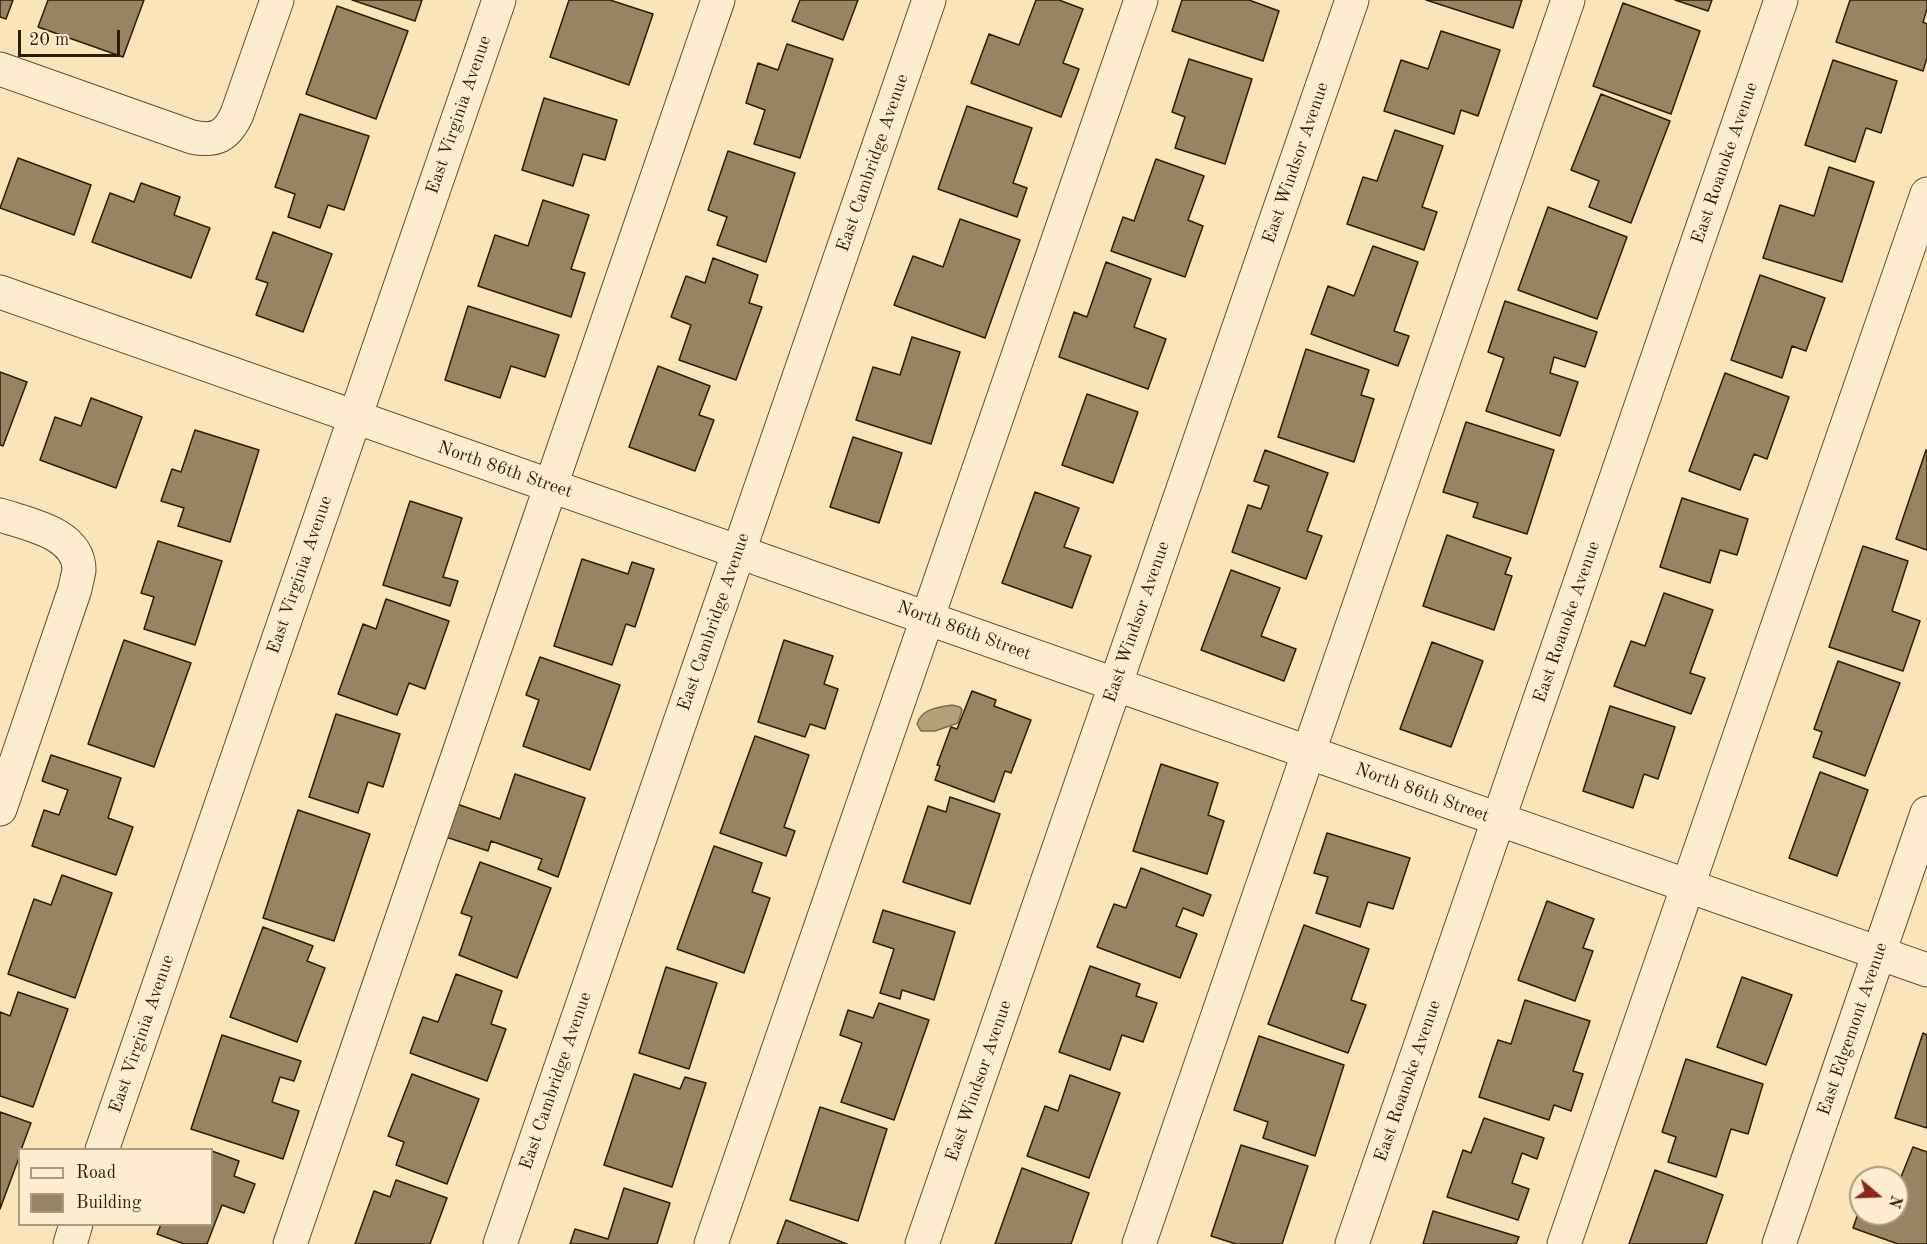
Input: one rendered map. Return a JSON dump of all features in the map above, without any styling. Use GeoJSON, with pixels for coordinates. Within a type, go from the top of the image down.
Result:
{"type":"FeatureCollection","features":[{"type":"Feature","properties":{"kind":"street"},"geometry":{"type":"LineString","coordinates":[[0,69],[205,140],[219,136],[231,127],[277,0]]}},
{"type":"Feature","properties":{"kind":"street","name":"East Virginia Avenue"},"geometry":{"type":"LineString","coordinates":[[102,1148],[499,0]]}},
{"type":"Feature","properties":{"kind":"street"},"geometry":{"type":"LineString","coordinates":[[290,1244],[718,0]]}},
{"type":"Feature","properties":{"kind":"street","name":"East Cambridge Avenue"},"geometry":{"type":"LineString","coordinates":[[500,1244],[929,0]]}},
{"type":"Feature","properties":{"kind":"street"},"geometry":{"type":"LineString","coordinates":[[711,1244],[1141,0]]}},
{"type":"Feature","properties":{"kind":"street","name":"East Windsor Avenue"},"geometry":{"type":"LineString","coordinates":[[922,1244],[1352,0]]}},
{"type":"Feature","properties":{"kind":"street"},"geometry":{"type":"LineString","coordinates":[[1139,1244],[1568,0]]}},
{"type":"Feature","properties":{"kind":"street","name":"East Roanoke Avenue"},"geometry":{"type":"LineString","coordinates":[[1352,1244],[1781,0]]}},
{"type":"Feature","properties":{"kind":"street"},"geometry":{"type":"LineString","coordinates":[[1564,1244],[1927,194]]}},
{"type":"Feature","properties":{"kind":"street","name":"North 86th Street"},"geometry":{"type":"LineString","coordinates":[[0,292],[739,551],[1498,821],[1927,970]]}},
{"type":"Feature","properties":{"kind":"street"},"geometry":{"type":"LineString","coordinates":[[0,515],[49,532],[64,540],[74,553],[79,569],[75,589],[0,809]]}},
{"type":"Feature","properties":{"kind":"street","name":"East Edgemont Avenue"},"geometry":{"type":"LineString","coordinates":[[1779,1244],[1927,813]]}},
{"type":"Feature","properties":{"kind":"street"},"geometry":{"type":"LineString","coordinates":[[70,1244],[75,1226]]}},
{"type":"Feature","properties":{"kind":"shaded area"},"geometry":{"type":"Polygon","coordinates":[[[952,705],[962,710],[958,723],[935,731],[921,731],[917,724],[922,715],[931,710],[952,705]]]}},
{"type":"Feature","properties":{"kind":"building"},"geometry":{"type":"Polygon","coordinates":[[[0,0],[13,0],[6,19],[0,17],[0,0]]]}},
{"type":"Feature","properties":{"kind":"building"},"geometry":{"type":"Polygon","coordinates":[[[48,0],[144,0],[123,57],[38,27],[48,0]]]}},
{"type":"Feature","properties":{"kind":"building"},"geometry":{"type":"Polygon","coordinates":[[[352,0],[422,0],[415,21],[352,0]]]}},
{"type":"Feature","properties":{"kind":"building"},"geometry":{"type":"Polygon","coordinates":[[[569,0],[610,0],[653,14],[629,85],[550,57],[569,0]]]}},
{"type":"Feature","properties":{"kind":"building"},"geometry":{"type":"Polygon","coordinates":[[[800,0],[858,0],[843,40],[792,21],[800,0]]]}},
{"type":"Feature","properties":{"kind":"building"},"geometry":{"type":"Polygon","coordinates":[[[1036,0],[1059,0],[1083,9],[1063,63],[1079,69],[1061,117],[971,83],[989,34],[1019,45],[1036,0]]]}},
{"type":"Feature","properties":{"kind":"building"},"geometry":{"type":"Polygon","coordinates":[[[1182,0],[1249,0],[1279,11],[1263,61],[1172,31],[1182,0]]]}},
{"type":"Feature","properties":{"kind":"building"},"geometry":{"type":"Polygon","coordinates":[[[1426,0],[1522,0],[1513,28],[1426,0]]]}},
{"type":"Feature","properties":{"kind":"building"},"geometry":{"type":"Polygon","coordinates":[[[1675,0],[1712,0],[1708,11],[1675,0]]]}},
{"type":"Feature","properties":{"kind":"building"},"geometry":{"type":"Polygon","coordinates":[[[1850,0],[1927,0],[1923,22],[1927,24],[1927,58],[1923,71],[1836,42],[1850,0]]]}},
{"type":"Feature","properties":{"kind":"building"},"geometry":{"type":"Polygon","coordinates":[[[1623,3],[1700,31],[1671,114],[1593,86],[1623,3]]]}},
{"type":"Feature","properties":{"kind":"building"},"geometry":{"type":"Polygon","coordinates":[[[337,6],[408,31],[376,119],[306,94],[337,6]]]}},
{"type":"Feature","properties":{"kind":"building"},"geometry":{"type":"Polygon","coordinates":[[[1441,31],[1500,50],[1478,116],[1461,110],[1454,134],[1384,111],[1401,60],[1428,69],[1441,31]]]}},
{"type":"Feature","properties":{"kind":"building"},"geometry":{"type":"Polygon","coordinates":[[[787,44],[833,59],[800,158],[754,144],[765,110],[746,103],[758,63],[778,70],[787,44]]]}},
{"type":"Feature","properties":{"kind":"building"},"geometry":{"type":"Polygon","coordinates":[[[1189,59],[1252,79],[1225,164],[1175,148],[1185,117],[1172,112],[1189,59]]]}},
{"type":"Feature","properties":{"kind":"building"},"geometry":{"type":"Polygon","coordinates":[[[1833,60],[1897,81],[1881,133],[1866,128],[1855,162],[1805,145],[1833,60]]]}},
{"type":"Feature","properties":{"kind":"building"},"geometry":{"type":"Polygon","coordinates":[[[1601,94],[1670,121],[1631,223],[1589,207],[1599,181],[1571,170],[1601,94]]]}},
{"type":"Feature","properties":{"kind":"building"},"geometry":{"type":"Polygon","coordinates":[[[544,98],[617,120],[605,160],[583,154],[573,186],[522,170],[544,98]]]}},
{"type":"Feature","properties":{"kind":"building"},"geometry":{"type":"Polygon","coordinates":[[[967,106],[1032,128],[1013,183],[1027,188],[1017,217],[938,189],[967,106]]]}},
{"type":"Feature","properties":{"kind":"building"},"geometry":{"type":"Polygon","coordinates":[[[300,114],[369,136],[344,210],[328,205],[320,228],[288,217],[295,194],[275,187],[300,114]]]}},
{"type":"Feature","properties":{"kind":"building"},"geometry":{"type":"Polygon","coordinates":[[[1395,130],[1443,146],[1422,207],[1437,212],[1424,250],[1347,224],[1363,177],[1377,181],[1395,130]]]}},
{"type":"Feature","properties":{"kind":"building"},"geometry":{"type":"Polygon","coordinates":[[[728,151],[795,173],[766,262],[717,245],[727,217],[708,210],[728,151]]]}},
{"type":"Feature","properties":{"kind":"building"},"geometry":{"type":"Polygon","coordinates":[[[18,158],[91,185],[74,235],[0,208],[18,158]]]}},
{"type":"Feature","properties":{"kind":"building"},"geometry":{"type":"Polygon","coordinates":[[[1156,159],[1204,176],[1188,220],[1203,226],[1185,277],[1111,251],[1123,217],[1134,221],[1156,159]]]}},
{"type":"Feature","properties":{"kind":"building"},"geometry":{"type":"Polygon","coordinates":[[[1829,167],[1874,182],[1842,282],[1763,258],[1780,205],[1814,216],[1829,167]]]}},
{"type":"Feature","properties":{"kind":"building"},"geometry":{"type":"Polygon","coordinates":[[[141,183],[180,197],[174,215],[210,228],[191,278],[92,242],[110,193],[134,202],[141,183]]]}},
{"type":"Feature","properties":{"kind":"building"},"geometry":{"type":"Polygon","coordinates":[[[543,200],[589,215],[571,269],[585,273],[571,317],[478,286],[495,235],[528,246],[543,200]]]}},
{"type":"Feature","properties":{"kind":"building"},"geometry":{"type":"Polygon","coordinates":[[[1548,207],[1627,237],[1597,319],[1518,290],[1548,207]]]}},
{"type":"Feature","properties":{"kind":"building"},"geometry":{"type":"Polygon","coordinates":[[[960,219],[1020,240],[985,338],[894,305],[913,256],[943,267],[960,219]]]}},
{"type":"Feature","properties":{"kind":"building"},"geometry":{"type":"Polygon","coordinates":[[[273,232],[332,254],[303,332],[256,315],[268,283],[256,279],[273,232]]]}},
{"type":"Feature","properties":{"kind":"building"},"geometry":{"type":"Polygon","coordinates":[[[1373,246],[1418,262],[1394,331],[1409,336],[1398,366],[1311,334],[1328,286],[1354,296],[1373,246]]]}},
{"type":"Feature","properties":{"kind":"building"},"geometry":{"type":"Polygon","coordinates":[[[713,258],[758,275],[749,303],[762,307],[736,380],[679,360],[691,325],[671,317],[686,276],[705,283],[713,258]]]}},
{"type":"Feature","properties":{"kind":"building"},"geometry":{"type":"Polygon","coordinates":[[[1106,262],[1151,279],[1134,327],[1166,339],[1148,389],[1059,357],[1074,312],[1087,317],[1106,262]]]}},
{"type":"Feature","properties":{"kind":"building"},"geometry":{"type":"Polygon","coordinates":[[[1760,275],[1825,298],[1806,351],[1792,346],[1782,378],[1731,360],[1760,275]]]}},
{"type":"Feature","properties":{"kind":"building"},"geometry":{"type":"Polygon","coordinates":[[[1505,301],[1597,332],[1585,367],[1554,357],[1550,373],[1578,382],[1560,436],[1486,411],[1504,358],[1488,352],[1505,301]]]}},
{"type":"Feature","properties":{"kind":"building"},"geometry":{"type":"Polygon","coordinates":[[[468,306],[559,335],[545,377],[511,366],[500,398],[445,380],[468,306]]]}},
{"type":"Feature","properties":{"kind":"building"},"geometry":{"type":"Polygon","coordinates":[[[912,337],[960,352],[931,444],[856,420],[873,367],[900,375],[912,337]]]}},
{"type":"Feature","properties":{"kind":"building"},"geometry":{"type":"Polygon","coordinates":[[[1306,349],[1369,370],[1361,395],[1374,399],[1354,462],[1278,437],[1306,349]]]}},
{"type":"Feature","properties":{"kind":"building"},"geometry":{"type":"Polygon","coordinates":[[[658,366],[710,386],[699,415],[714,420],[695,471],[629,447],[658,366]]]}},
{"type":"Feature","properties":{"kind":"building"},"geometry":{"type":"Polygon","coordinates":[[[0,372],[27,382],[3,446],[0,445],[0,372]]]}},
{"type":"Feature","properties":{"kind":"building"},"geometry":{"type":"Polygon","coordinates":[[[1725,373],[1789,397],[1767,459],[1754,454],[1740,490],[1689,471],[1725,373]]]}},
{"type":"Feature","properties":{"kind":"building"},"geometry":{"type":"Polygon","coordinates":[[[1087,394],[1138,412],[1113,483],[1062,465],[1087,394]]]}},
{"type":"Feature","properties":{"kind":"building"},"geometry":{"type":"Polygon","coordinates":[[[91,398],[142,417],[116,488],[40,460],[55,417],[81,426],[91,398]]]}},
{"type":"Feature","properties":{"kind":"building"},"geometry":{"type":"Polygon","coordinates":[[[1466,422],[1554,450],[1527,534],[1473,517],[1478,503],[1443,492],[1466,422]]]}},
{"type":"Feature","properties":{"kind":"building"},"geometry":{"type":"Polygon","coordinates":[[[195,430],[259,450],[230,542],[178,526],[184,508],[161,501],[172,469],[181,472],[195,430]]]}},
{"type":"Feature","properties":{"kind":"building"},"geometry":{"type":"Polygon","coordinates":[[[853,437],[902,453],[879,523],[830,507],[853,437]]]}},
{"type":"Feature","properties":{"kind":"building"},"geometry":{"type":"Polygon","coordinates":[[[1265,450],[1328,473],[1307,531],[1322,536],[1306,579],[1232,552],[1248,505],[1261,509],[1269,486],[1254,481],[1265,450]]]}},
{"type":"Feature","properties":{"kind":"building"},"geometry":{"type":"Polygon","coordinates":[[[1927,450],[1927,550],[1896,539],[1927,450]]]}},
{"type":"Feature","properties":{"kind":"building"},"geometry":{"type":"Polygon","coordinates":[[[1035,492],[1079,508],[1064,547],[1091,556],[1072,608],[1002,583],[1035,492]]]}},
{"type":"Feature","properties":{"kind":"building"},"geometry":{"type":"Polygon","coordinates":[[[1682,498],[1748,519],[1737,555],[1720,550],[1710,583],[1660,567],[1682,498]]]}},
{"type":"Feature","properties":{"kind":"building"},"geometry":{"type":"Polygon","coordinates":[[[410,501],[462,518],[443,577],[458,581],[450,606],[383,585],[410,501]]]}},
{"type":"Feature","properties":{"kind":"building"},"geometry":{"type":"Polygon","coordinates":[[[1447,535],[1511,558],[1505,574],[1512,576],[1494,630],[1423,606],[1447,535]]]}},
{"type":"Feature","properties":{"kind":"building"},"geometry":{"type":"Polygon","coordinates":[[[158,541],[222,561],[195,645],[144,629],[154,597],[141,593],[158,541]]]}},
{"type":"Feature","properties":{"kind":"building"},"geometry":{"type":"Polygon","coordinates":[[[1863,546],[1908,561],[1892,611],[1920,621],[1903,671],[1829,647],[1863,546]]]}},
{"type":"Feature","properties":{"kind":"building"},"geometry":{"type":"Polygon","coordinates":[[[582,559],[628,574],[632,562],[654,569],[635,627],[626,624],[612,665],[554,646],[582,559]]]}},
{"type":"Feature","properties":{"kind":"building"},"geometry":{"type":"Polygon","coordinates":[[[1231,570],[1280,588],[1261,636],[1296,649],[1284,681],[1201,650],[1231,570]]]}},
{"type":"Feature","properties":{"kind":"building"},"geometry":{"type":"Polygon","coordinates":[[[1664,593],[1713,610],[1690,673],[1705,678],[1691,714],[1614,686],[1631,641],[1645,646],[1664,593]]]}},
{"type":"Feature","properties":{"kind":"building"},"geometry":{"type":"Polygon","coordinates":[[[386,599],[449,621],[425,689],[409,683],[397,715],[338,694],[363,624],[376,629],[386,599]]]}},
{"type":"Feature","properties":{"kind":"building"},"geometry":{"type":"Polygon","coordinates":[[[124,640],[191,663],[154,767],[88,744],[124,640]]]}},
{"type":"Feature","properties":{"kind":"building"},"geometry":{"type":"Polygon","coordinates":[[[784,640],[833,656],[824,684],[838,689],[825,729],[810,724],[805,737],[758,722],[784,640]]]}},
{"type":"Feature","properties":{"kind":"building"},"geometry":{"type":"Polygon","coordinates":[[[1432,642],[1483,661],[1451,747],[1400,729],[1432,642]]]}},
{"type":"Feature","properties":{"kind":"building"},"geometry":{"type":"Polygon","coordinates":[[[540,657],[620,685],[590,770],[523,746],[539,700],[526,695],[540,657]]]}},
{"type":"Feature","properties":{"kind":"building"},"geometry":{"type":"Polygon","coordinates":[[[1838,661],[1900,683],[1865,776],[1813,757],[1822,732],[1814,729],[1838,661]]]}},
{"type":"Feature","properties":{"kind":"building"},"geometry":{"type":"Polygon","coordinates":[[[972,691],[996,700],[994,706],[1031,720],[1011,773],[1005,771],[994,802],[935,780],[940,766],[937,765],[951,727],[957,729],[972,691]]]}},
{"type":"Feature","properties":{"kind":"building"},"geometry":{"type":"Polygon","coordinates":[[[1610,706],[1675,727],[1658,779],[1644,774],[1633,808],[1583,791],[1610,706]]]}},
{"type":"Feature","properties":{"kind":"building"},"geometry":{"type":"Polygon","coordinates":[[[336,714],[400,734],[383,787],[368,782],[358,813],[309,797],[336,714]]]}},
{"type":"Feature","properties":{"kind":"building"},"geometry":{"type":"Polygon","coordinates":[[[755,736],[809,755],[784,827],[795,831],[786,856],[720,833],[755,736]]]}},
{"type":"Feature","properties":{"kind":"building"},"geometry":{"type":"Polygon","coordinates":[[[51,755],[121,778],[108,818],[133,827],[116,875],[32,846],[44,810],[59,815],[68,790],[42,781],[51,755]]]}},
{"type":"Feature","properties":{"kind":"building"},"geometry":{"type":"Polygon","coordinates":[[[1161,764],[1218,783],[1208,815],[1224,821],[1207,874],[1133,851],[1161,764]]]}},
{"type":"Feature","properties":{"kind":"building"},"geometry":{"type":"Polygon","coordinates":[[[1820,772],[1868,790],[1837,876],[1789,858],[1820,772]]]}},
{"type":"Feature","properties":{"kind":"building"},"geometry":{"type":"Polygon","coordinates":[[[515,774],[585,798],[558,877],[538,869],[542,859],[491,841],[488,851],[443,836],[454,803],[500,819],[515,774]]]}},
{"type":"Feature","properties":{"kind":"building"},"geometry":{"type":"Polygon","coordinates":[[[950,797],[1000,814],[970,904],[903,882],[928,806],[946,812],[950,797]]]}},
{"type":"Feature","properties":{"kind":"building"},"geometry":{"type":"Polygon","coordinates":[[[298,810],[370,834],[334,941],[263,918],[298,810]]]}},
{"type":"Feature","properties":{"kind":"building"},"geometry":{"type":"Polygon","coordinates":[[[1327,833],[1410,858],[1393,909],[1368,902],[1360,927],[1316,913],[1328,877],[1314,873],[1327,833]]]}},
{"type":"Feature","properties":{"kind":"building"},"geometry":{"type":"Polygon","coordinates":[[[714,846],[762,863],[752,892],[770,898],[744,973],[677,949],[714,846]]]}},
{"type":"Feature","properties":{"kind":"building"},"geometry":{"type":"Polygon","coordinates":[[[480,862],[551,888],[517,978],[459,955],[472,917],[461,913],[480,862]]]}},
{"type":"Feature","properties":{"kind":"building"},"geometry":{"type":"Polygon","coordinates":[[[1141,868],[1211,895],[1203,916],[1183,908],[1176,926],[1197,934],[1180,978],[1097,947],[1114,904],[1126,908],[1141,868]]]}},
{"type":"Feature","properties":{"kind":"building"},"geometry":{"type":"Polygon","coordinates":[[[62,875],[112,893],[75,998],[8,974],[34,899],[51,905],[62,875]]]}},
{"type":"Feature","properties":{"kind":"building"},"geometry":{"type":"Polygon","coordinates":[[[1547,901],[1594,919],[1583,948],[1593,951],[1575,1001],[1518,980],[1547,901]]]}},
{"type":"Feature","properties":{"kind":"building"},"geometry":{"type":"Polygon","coordinates":[[[883,910],[955,932],[934,1000],[902,990],[900,999],[880,993],[894,949],[873,942],[883,910]]]}},
{"type":"Feature","properties":{"kind":"building"},"geometry":{"type":"Polygon","coordinates":[[[1304,925],[1369,949],[1351,1000],[1366,1005],[1348,1053],[1268,1024],[1304,925]]]}},
{"type":"Feature","properties":{"kind":"building"},"geometry":{"type":"Polygon","coordinates":[[[263,927],[313,946],[307,961],[325,968],[297,1042],[230,1017],[263,927]]]}},
{"type":"Feature","properties":{"kind":"building"},"geometry":{"type":"Polygon","coordinates":[[[1090,966],[1140,984],[1136,996],[1157,1003],[1143,1042],[1122,1035],[1110,1070],[1059,1052],[1090,966]]]}},
{"type":"Feature","properties":{"kind":"building"},"geometry":{"type":"Polygon","coordinates":[[[666,967],[717,983],[689,1069],[639,1053],[666,967]]]}},
{"type":"Feature","properties":{"kind":"building"},"geometry":{"type":"Polygon","coordinates":[[[456,974],[502,991],[491,1024],[506,1029],[487,1081],[410,1053],[423,1017],[438,1022],[456,974]]]}},
{"type":"Feature","properties":{"kind":"building"},"geometry":{"type":"Polygon","coordinates":[[[1742,977],[1792,995],[1766,1065],[1717,1047],[1742,977]]]}},
{"type":"Feature","properties":{"kind":"building"},"geometry":{"type":"Polygon","coordinates":[[[18,992],[68,1009],[33,1107],[0,1096],[0,1012],[10,1016],[18,992]]]}},
{"type":"Feature","properties":{"kind":"building"},"geometry":{"type":"Polygon","coordinates":[[[1525,1000],[1590,1021],[1573,1071],[1583,1074],[1571,1111],[1554,1105],[1549,1120],[1479,1097],[1498,1040],[1511,1044],[1525,1000]]]}},
{"type":"Feature","properties":{"kind":"building"},"geometry":{"type":"Polygon","coordinates":[[[879,1003],[929,1020],[894,1120],[841,1102],[862,1043],[840,1035],[848,1010],[873,1018],[879,1003]]]}},
{"type":"Feature","properties":{"kind":"building"},"geometry":{"type":"Polygon","coordinates":[[[1923,1033],[1927,1035],[1927,1128],[1895,1118],[1923,1033]]]}},
{"type":"Feature","properties":{"kind":"building"},"geometry":{"type":"Polygon","coordinates":[[[222,1035],[301,1061],[294,1081],[280,1077],[272,1102],[299,1111],[283,1159],[191,1129],[222,1035]]]}},
{"type":"Feature","properties":{"kind":"building"},"geometry":{"type":"Polygon","coordinates":[[[1259,1036],[1344,1065],[1315,1156],[1263,1138],[1268,1122],[1234,1110],[1259,1036]]]}},
{"type":"Feature","properties":{"kind":"building"},"geometry":{"type":"Polygon","coordinates":[[[1686,1059],[1763,1084],[1748,1134],[1731,1129],[1716,1177],[1668,1162],[1676,1137],[1662,1132],[1686,1059]]]}},
{"type":"Feature","properties":{"kind":"building"},"geometry":{"type":"Polygon","coordinates":[[[412,1074],[479,1099],[447,1184],[396,1165],[404,1142],[388,1136],[412,1074]]]}},
{"type":"Feature","properties":{"kind":"building"},"geometry":{"type":"Polygon","coordinates":[[[634,1074],[680,1089],[685,1077],[706,1083],[672,1187],[604,1165],[634,1074]]]}},
{"type":"Feature","properties":{"kind":"building"},"geometry":{"type":"Polygon","coordinates":[[[1070,1075],[1120,1093],[1089,1178],[1027,1156],[1045,1106],[1058,1111],[1070,1075]]]}},
{"type":"Feature","properties":{"kind":"building"},"geometry":{"type":"Polygon","coordinates":[[[820,1107],[887,1129],[858,1221],[790,1200],[820,1107]]]}},
{"type":"Feature","properties":{"kind":"building"},"geometry":{"type":"Polygon","coordinates":[[[0,1112],[31,1123],[22,1148],[18,1148],[18,1160],[0,1209],[0,1112]]]}},
{"type":"Feature","properties":{"kind":"building"},"geometry":{"type":"Polygon","coordinates":[[[1484,1118],[1544,1138],[1537,1159],[1522,1153],[1512,1183],[1529,1189],[1518,1220],[1447,1197],[1463,1150],[1471,1153],[1484,1118]]]}},
{"type":"Feature","properties":{"kind":"building"},"geometry":{"type":"Polygon","coordinates":[[[1241,1145],[1308,1166],[1282,1244],[1236,1244],[1211,1236],[1241,1145]]]}},
{"type":"Feature","properties":{"kind":"building"},"geometry":{"type":"Polygon","coordinates":[[[1913,1147],[1927,1152],[1927,1244],[1898,1244],[1853,1228],[1854,1226],[1909,1226],[1909,1166],[1905,1166],[1913,1147]]]}},
{"type":"Feature","properties":{"kind":"building"},"geometry":{"type":"Polygon","coordinates":[[[213,1151],[239,1161],[234,1176],[255,1184],[244,1213],[222,1205],[207,1244],[184,1244],[157,1234],[160,1226],[213,1226],[213,1151]]]}},
{"type":"Feature","properties":{"kind":"building"},"geometry":{"type":"Polygon","coordinates":[[[1022,1168],[1089,1193],[1071,1244],[995,1244],[1022,1168]]]}},
{"type":"Feature","properties":{"kind":"building"},"geometry":{"type":"Polygon","coordinates":[[[1655,1170],[1723,1195],[1706,1244],[1629,1244],[1655,1170]]]}},
{"type":"Feature","properties":{"kind":"building"},"geometry":{"type":"Polygon","coordinates":[[[396,1180],[447,1198],[430,1244],[355,1244],[374,1191],[390,1197],[396,1180]]]}},
{"type":"Feature","properties":{"kind":"building"},"geometry":{"type":"Polygon","coordinates":[[[624,1188],[670,1203],[657,1244],[570,1244],[575,1229],[608,1239],[624,1188]]]}},
{"type":"Feature","properties":{"kind":"building"},"geometry":{"type":"Polygon","coordinates":[[[1433,1211],[1519,1237],[1516,1244],[1423,1244],[1433,1211]]]}},
{"type":"Feature","properties":{"kind":"building"},"geometry":{"type":"Polygon","coordinates":[[[786,1220],[847,1244],[777,1244],[786,1220]]]}}]}
